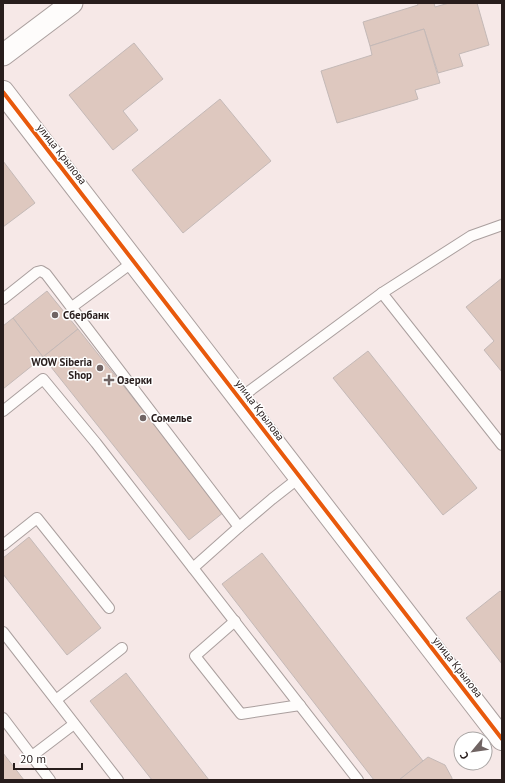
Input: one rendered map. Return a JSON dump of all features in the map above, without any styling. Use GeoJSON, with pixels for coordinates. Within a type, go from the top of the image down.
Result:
{"type":"FeatureCollection","features":[{"type":"Feature","properties":{"kind":"street"},"geometry":{"type":"LineString","coordinates":[[3,55],[72,3]]}},
{"type":"Feature","properties":{"kind":"street","name":"улица Крылова"},"geometry":{"type":"LineString","coordinates":[[3,92],[502,739]]}},
{"type":"Feature","properties":{"kind":"lane"},"geometry":{"type":"LineString","coordinates":[[240,398],[382,293],[471,236],[502,225]]}},
{"type":"Feature","properties":{"kind":"lane"},"geometry":{"type":"LineString","coordinates":[[72,307],[133,262]]}},
{"type":"Feature","properties":{"kind":"lane"},"geometry":{"type":"LineString","coordinates":[[3,299],[37,272],[42,271],[46,274],[239,527]]}},
{"type":"Feature","properties":{"kind":"lane"},"geometry":{"type":"LineString","coordinates":[[382,293],[502,445]]}},
{"type":"Feature","properties":{"kind":"lane"},"geometry":{"type":"LineString","coordinates":[[3,411],[43,379],[96,443],[358,780]]}},
{"type":"Feature","properties":{"kind":"lane"},"geometry":{"type":"LineString","coordinates":[[193,568],[239,527],[300,477]]}},
{"type":"Feature","properties":{"kind":"lane"},"geometry":{"type":"LineString","coordinates":[[3,545],[37,518],[109,608]]}},
{"type":"Feature","properties":{"kind":"lane"},"geometry":{"type":"LineString","coordinates":[[235,621],[195,656],[241,714],[300,706]]}},
{"type":"Feature","properties":{"kind":"lane"},"geometry":{"type":"LineString","coordinates":[[3,632],[118,780]]}},
{"type":"Feature","properties":{"kind":"lane"},"geometry":{"type":"LineString","coordinates":[[56,700],[122,648]]}},
{"type":"Feature","properties":{"kind":"lane"},"geometry":{"type":"LineString","coordinates":[[4,722],[50,780]]}},
{"type":"Feature","properties":{"kind":"lane"},"geometry":{"type":"LineString","coordinates":[[32,756],[74,724]]}},
{"type":"Feature","properties":{"kind":"building"},"geometry":{"type":"Polygon","coordinates":[[[417,3],[434,3],[435,7],[449,3],[477,3],[489,45],[459,54],[463,66],[438,73],[424,29],[370,46],[363,22],[418,5],[417,3]]]}},
{"type":"Feature","properties":{"kind":"building"},"geometry":{"type":"Polygon","coordinates":[[[424,29],[440,83],[415,90],[418,99],[337,123],[321,71],[372,55],[370,46],[424,29]]]}},
{"type":"Feature","properties":{"kind":"building"},"geometry":{"type":"Polygon","coordinates":[[[134,43],[163,79],[123,111],[138,130],[113,150],[69,95],[134,43]]]}},
{"type":"Feature","properties":{"kind":"building"},"geometry":{"type":"Polygon","coordinates":[[[220,99],[271,161],[183,233],[132,170],[220,99]]]}},
{"type":"Feature","properties":{"kind":"building"},"geometry":{"type":"Polygon","coordinates":[[[3,161],[35,203],[3,227],[3,161]]]}},
{"type":"Feature","properties":{"kind":"building"},"geometry":{"type":"Polygon","coordinates":[[[502,278],[502,372],[484,350],[494,341],[466,307],[502,278]]]}},
{"type":"Feature","properties":{"kind":"building"},"geometry":{"type":"Polygon","coordinates":[[[47,291],[78,329],[43,357],[13,318],[47,291]]]}},
{"type":"Feature","properties":{"kind":"building"},"geometry":{"type":"Polygon","coordinates":[[[13,318],[43,357],[3,389],[3,326],[13,318]]]}},
{"type":"Feature","properties":{"kind":"building"},"geometry":{"type":"Polygon","coordinates":[[[78,329],[224,512],[189,540],[43,357],[78,329]]]}},
{"type":"Feature","properties":{"kind":"building"},"geometry":{"type":"Polygon","coordinates":[[[368,351],[477,488],[443,515],[333,378],[368,351]]]}},
{"type":"Feature","properties":{"kind":"building"},"geometry":{"type":"Polygon","coordinates":[[[29,537],[101,628],[67,655],[3,574],[3,558],[29,537]]]}},
{"type":"Feature","properties":{"kind":"building"},"geometry":{"type":"Polygon","coordinates":[[[262,553],[423,761],[399,780],[374,780],[222,584],[262,553]]]}},
{"type":"Feature","properties":{"kind":"building"},"geometry":{"type":"Polygon","coordinates":[[[500,591],[502,593],[502,664],[466,618],[500,591]]]}},
{"type":"Feature","properties":{"kind":"building"},"geometry":{"type":"Polygon","coordinates":[[[126,673],[209,780],[152,780],[90,701],[126,673]]]}},
{"type":"Feature","properties":{"kind":"building"},"geometry":{"type":"Polygon","coordinates":[[[3,753],[24,780],[3,780],[3,753]]]}},
{"type":"Feature","properties":{"kind":"building"},"geometry":{"type":"Polygon","coordinates":[[[428,757],[445,765],[452,780],[399,780],[428,757]]]}},
{"type":"Feature","properties":{"kind":"cycle path"},"geometry":{"type":"LineString","coordinates":[[3,92],[502,739]]}},
{"type":"Feature","properties":{"kind":"place","name":"Сбербанк"},"geometry":{"type":"Point","coordinates":[55,315]}},
{"type":"Feature","properties":{"kind":"place","name":"WOW Siberia Shop"},"geometry":{"type":"Point","coordinates":[100,368]}},
{"type":"Feature","properties":{"kind":"place","name":"Озерки"},"geometry":{"type":"Point","coordinates":[109,380]}},
{"type":"Feature","properties":{"kind":"place","name":"Сомелье"},"geometry":{"type":"Point","coordinates":[143,418]}}]}
